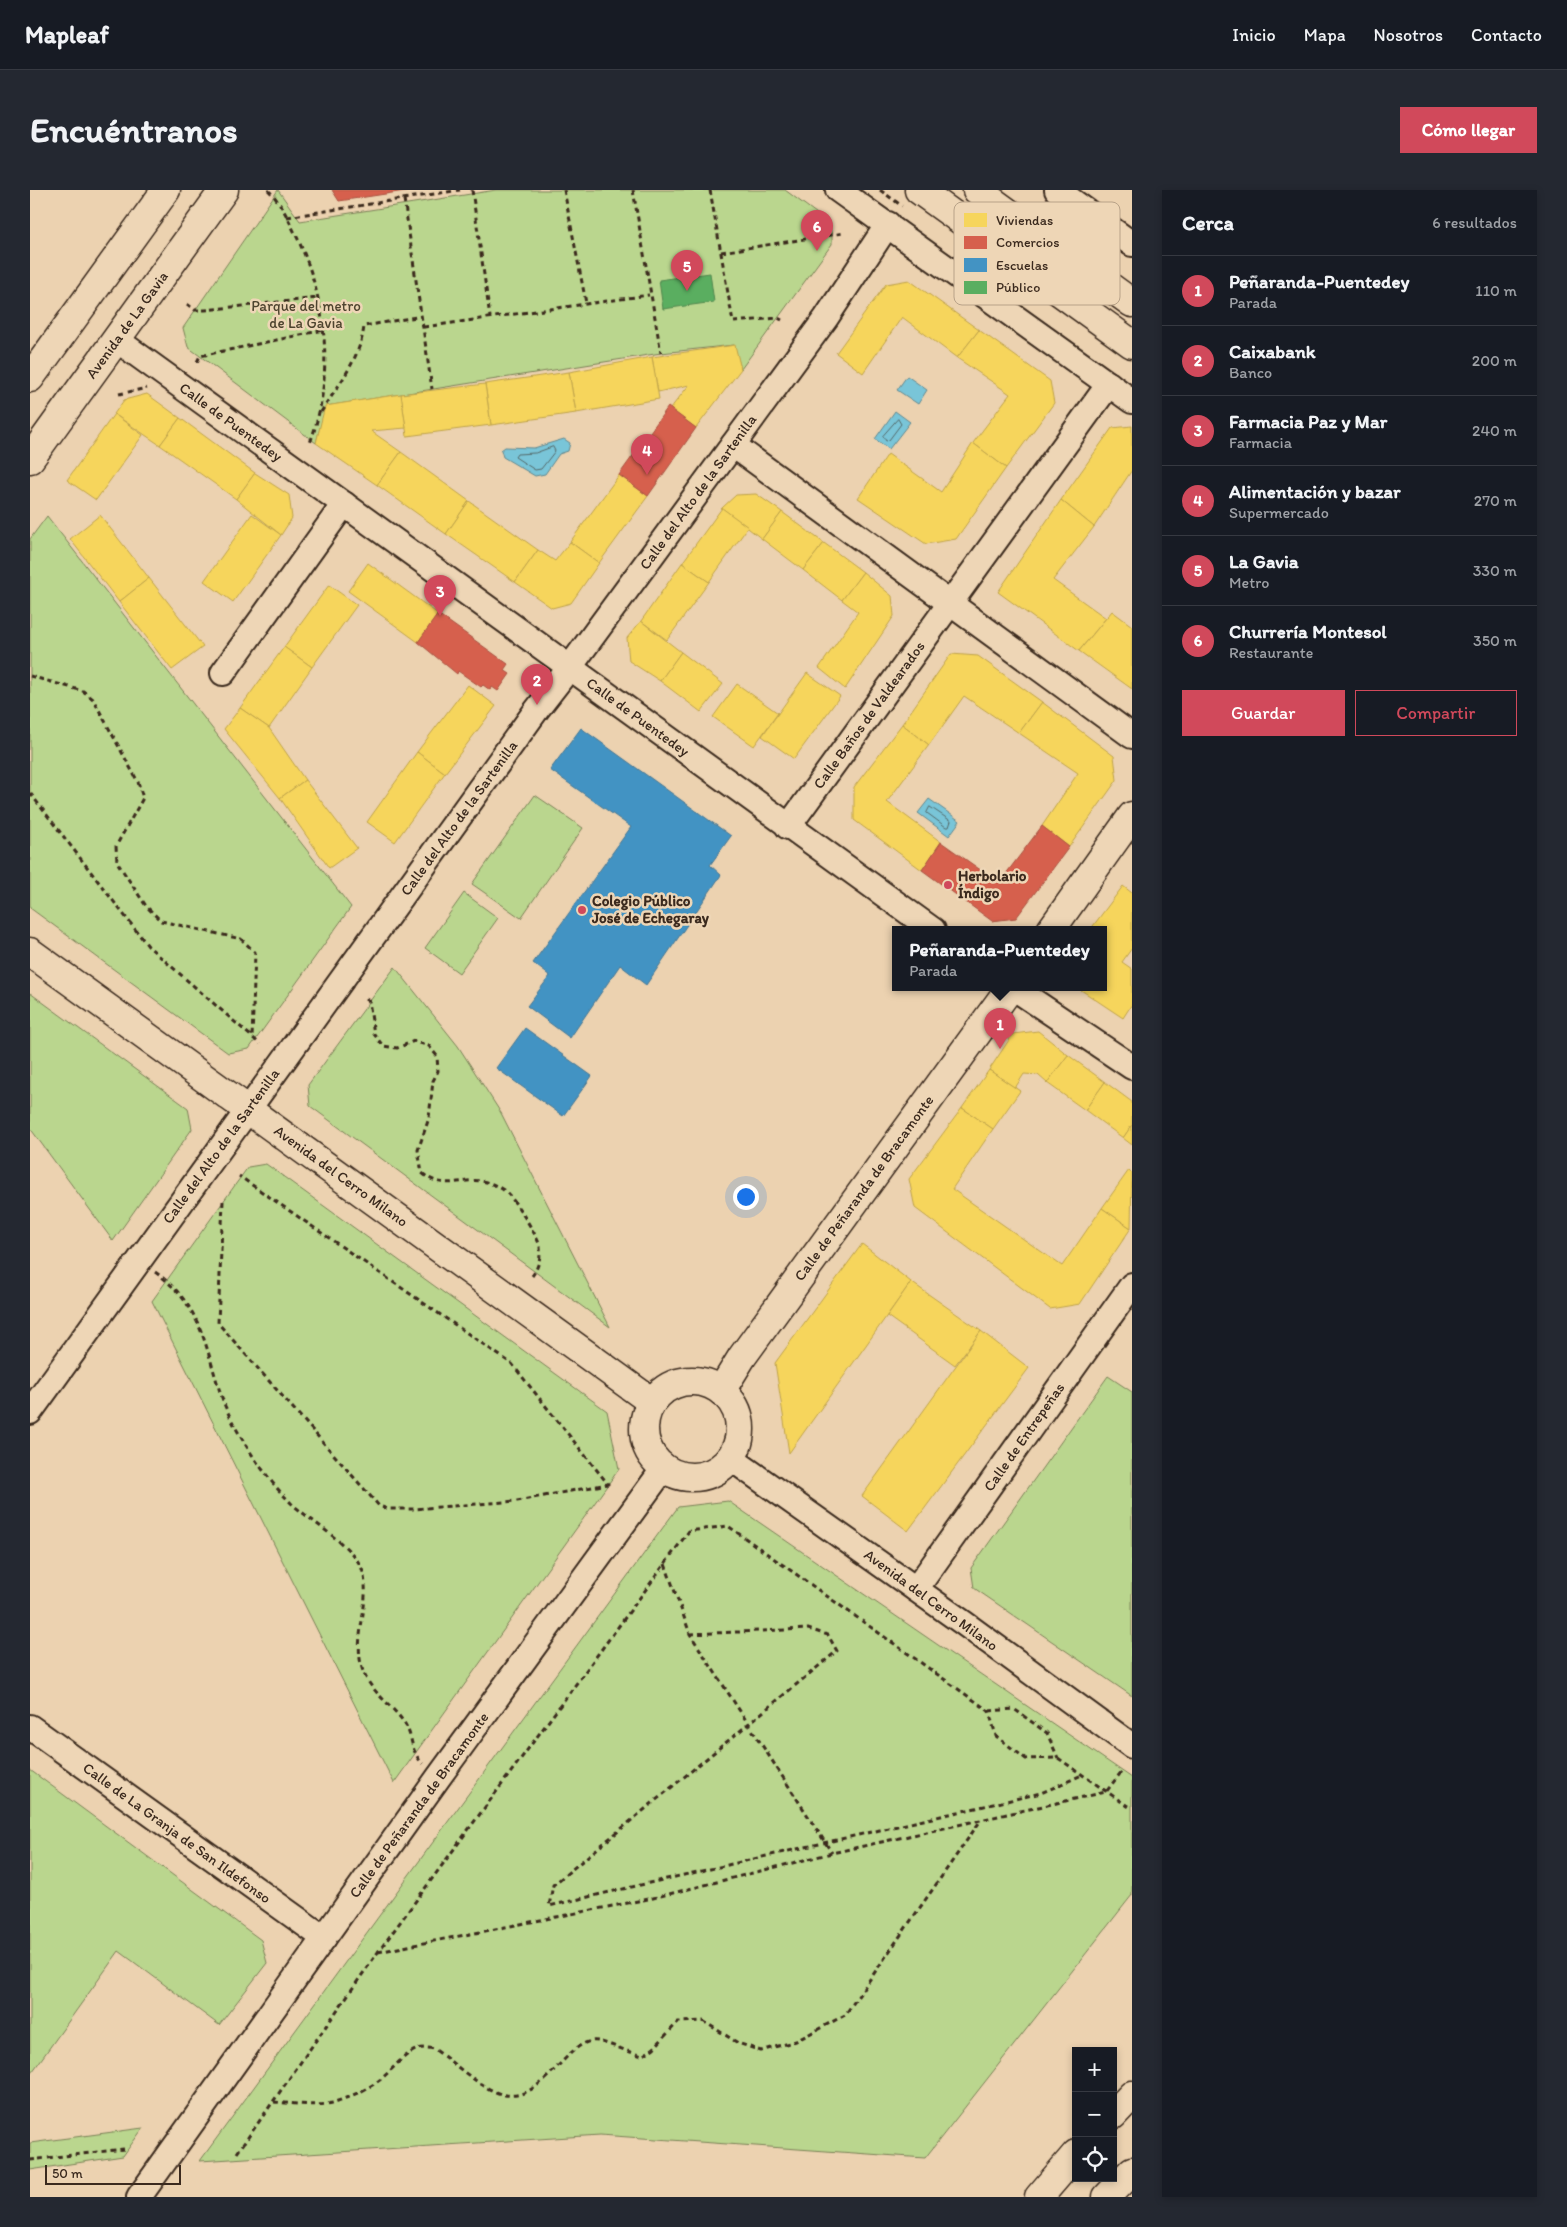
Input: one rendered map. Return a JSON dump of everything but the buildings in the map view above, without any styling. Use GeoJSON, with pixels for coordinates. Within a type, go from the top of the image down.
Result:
{"type":"FeatureCollection","features":[{"type":"Feature","properties":{"kind":"main road"},"geometry":{"type":"LineString","coordinates":[[30,378],[166,190]]}},
{"type":"Feature","properties":{"kind":"main road","name":"Avenida de La Gavia"},"geometry":{"type":"LineString","coordinates":[[30,459],[224,190]]}},
{"type":"Feature","properties":{"kind":"main road"},"geometry":{"type":"LineString","coordinates":[[919,190],[954,215]]}},
{"type":"Feature","properties":{"kind":"main road"},"geometry":{"type":"LineString","coordinates":[[976,190],[993,202]]}},
{"type":"Feature","properties":{"kind":"main road"},"geometry":{"type":"LineString","coordinates":[[1120,294],[1132,303]]}},
{"type":"Feature","properties":{"kind":"main road"},"geometry":{"type":"LineString","coordinates":[[1078,305],[1132,344]]}},
{"type":"Feature","properties":{"kind":"main road"},"geometry":{"type":"LineString","coordinates":[[1054,926],[1132,816]]}},
{"type":"Feature","properties":{"kind":"main road","name":"Avenida del Cerro Milano"},"geometry":{"type":"LineString","coordinates":[[30,952],[652,1402]]}},
{"type":"Feature","properties":{"kind":"main road","name":"Calle de Peñaranda de Bracamonte"},"geometry":{"type":"LineString","coordinates":[[721,1391],[742,1357],[1008,991]]}},
{"type":"Feature","properties":{"kind":"main road"},"geometry":{"type":"LineString","coordinates":[[692,1380],[708,1383],[721,1391],[730,1400],[739,1422],[737,1440],[729,1457],[719,1468],[705,1475],[689,1477],[676,1475],[664,1468],[653,1457],[646,1442],[644,1428],[646,1414],[652,1402],[663,1390],[677,1383],[692,1380]]}},
{"type":"Feature","properties":{"kind":"main road"},"geometry":{"type":"LineString","coordinates":[[1117,2111],[1132,2095]]}},
{"type":"Feature","properties":{"kind":"main road"},"geometry":{"type":"LineString","coordinates":[[1039,2197],[1072,2159]]}},
{"type":"Feature","properties":{"kind":"main road"},"geometry":{"type":"LineString","coordinates":[[1108,2197],[1132,2171]]}},
{"type":"Feature","properties":{"kind":"main road"},"geometry":{"type":"LineString","coordinates":[[1124,2197],[1132,2187]]}},
{"type":"Feature","properties":{"kind":"street"},"geometry":{"type":"LineString","coordinates":[[838,190],[954,272]]}},
{"type":"Feature","properties":{"kind":"street"},"geometry":{"type":"LineString","coordinates":[[1057,190],[1074,202]]}},
{"type":"Feature","properties":{"kind":"street","name":"Calle del Alto de la Sartenilla"},"geometry":{"type":"LineString","coordinates":[[34,1400],[248,1110],[534,712],[570,667],[826,318],[888,224]]}},
{"type":"Feature","properties":{"kind":"street"},"geometry":{"type":"LineString","coordinates":[[1120,235],[1132,244]]}},
{"type":"Feature","properties":{"kind":"street"},"geometry":{"type":"LineString","coordinates":[[1000,305],[1132,400]]}},
{"type":"Feature","properties":{"kind":"street","name":"Calle de Puentedey"},"geometry":{"type":"LineString","coordinates":[[117,340],[927,926]]}},
{"type":"Feature","properties":{"kind":"street","name":"Calle Baños de Valdearados"},"geometry":{"type":"LineString","coordinates":[[788,827],[1109,384]]}},
{"type":"Feature","properties":{"kind":"street"},"geometry":{"type":"LineString","coordinates":[[733,446],[1132,736]]}},
{"type":"Feature","properties":{"kind":"street"},"geometry":{"type":"LineString","coordinates":[[224,673],[344,504]]}},
{"type":"Feature","properties":{"kind":"street"},"geometry":{"type":"LineString","coordinates":[[1018,991],[1132,1067]]}},
{"type":"Feature","properties":{"kind":"street","name":"Calle de Entrepeñas"},"geometry":{"type":"LineString","coordinates":[[916,1590],[1132,1285]]}},
{"type":"Feature","properties":{"kind":"street","name":"Avenida del Cerro Milano"},"geometry":{"type":"LineString","coordinates":[[729,1457],[1132,1746]]}},
{"type":"Feature","properties":{"kind":"street","name":"Calle de Peñaranda de Bracamonte"},"geometry":{"type":"LineString","coordinates":[[139,2197],[438,1778],[664,1468]]}},
{"type":"Feature","properties":{"kind":"street","name":"Calle de La Granja de San Ildefonso"},"geometry":{"type":"LineString","coordinates":[[30,1727],[324,1938]]}},
{"type":"Feature","properties":{"kind":"path"},"geometry":{"type":"LineString","coordinates":[[268,190],[287,217],[312,270],[324,330],[325,384],[319,414],[310,443]]}},
{"type":"Feature","properties":{"kind":"path"},"geometry":{"type":"LineString","coordinates":[[287,217],[460,190]]}},
{"type":"Feature","properties":{"kind":"path"},"geometry":{"type":"LineString","coordinates":[[472,190],[490,317]]}},
{"type":"Feature","properties":{"kind":"path"},"geometry":{"type":"LineString","coordinates":[[564,190],[586,303]]}},
{"type":"Feature","properties":{"kind":"path"},"geometry":{"type":"LineString","coordinates":[[633,190],[649,295],[661,353]]}},
{"type":"Feature","properties":{"kind":"path"},"geometry":{"type":"LineString","coordinates":[[710,190],[734,322],[778,318],[782,320]]}},
{"type":"Feature","properties":{"kind":"path"},"geometry":{"type":"LineString","coordinates":[[404,199],[432,389]]}},
{"type":"Feature","properties":{"kind":"path"},"geometry":{"type":"LineString","coordinates":[[721,252],[844,232]]}},
{"type":"Feature","properties":{"kind":"path"},"geometry":{"type":"LineString","coordinates":[[424,327],[649,295]]}},
{"type":"Feature","properties":{"kind":"path"},"geometry":{"type":"LineString","coordinates":[[187,304],[195,310],[200,310],[318,298]]}},
{"type":"Feature","properties":{"kind":"path"},"geometry":{"type":"LineString","coordinates":[[319,414],[354,357],[362,340],[364,326],[422,316]]}},
{"type":"Feature","properties":{"kind":"path"},"geometry":{"type":"LineString","coordinates":[[197,362],[200,356],[324,330]]}},
{"type":"Feature","properties":{"kind":"path"},"geometry":{"type":"LineString","coordinates":[[119,394],[148,388]]}},
{"type":"Feature","properties":{"kind":"path"},"geometry":{"type":"LineString","coordinates":[[30,676],[83,691],[93,699],[138,782],[142,798],[116,846],[117,862],[146,906],[161,921],[241,939],[255,952],[252,1039]]}},
{"type":"Feature","properties":{"kind":"path"},"geometry":{"type":"LineString","coordinates":[[30,793],[148,946],[252,1039],[260,1044]]}},
{"type":"Feature","properties":{"kind":"path"},"geometry":{"type":"LineString","coordinates":[[366,999],[369,1001],[374,1034],[383,1046],[397,1048],[414,1041],[429,1046],[437,1056],[438,1071],[433,1081],[429,1118],[418,1150],[422,1173],[432,1182],[450,1185],[474,1180],[491,1183],[508,1193],[540,1245],[540,1260],[532,1276]]}},
{"type":"Feature","properties":{"kind":"path"},"geometry":{"type":"LineString","coordinates":[[224,1201],[218,1323],[378,1506],[388,1509],[413,1509],[517,1501],[608,1484],[512,1364],[239,1176]]}},
{"type":"Feature","properties":{"kind":"path"},"geometry":{"type":"LineString","coordinates":[[138,1261],[166,1280],[190,1307],[204,1333],[212,1370],[226,1409],[265,1474],[291,1503],[355,1556],[362,1569],[365,1586],[360,1651],[363,1670],[372,1686],[403,1720],[410,1732],[414,1755],[438,1778]]}},
{"type":"Feature","properties":{"kind":"path"},"geometry":{"type":"LineString","coordinates":[[237,2153],[378,1952],[689,1531],[728,1526],[989,1710],[1014,1710],[1047,1733],[1058,1758],[1132,1809]]}},
{"type":"Feature","properties":{"kind":"path"},"geometry":{"type":"LineString","coordinates":[[665,1563],[690,1634],[832,1853]]}},
{"type":"Feature","properties":{"kind":"path"},"geometry":{"type":"LineString","coordinates":[[690,1634],[808,1629],[828,1635],[837,1651],[552,1885],[549,1906],[1041,1793],[1082,1775]]}},
{"type":"Feature","properties":{"kind":"path"},"geometry":{"type":"LineString","coordinates":[[989,1710],[996,1736],[1026,1759],[1058,1758]]}},
{"type":"Feature","properties":{"kind":"path"},"geometry":{"type":"LineString","coordinates":[[378,1952],[653,1898],[832,1853],[1106,1792],[1122,1771]]}},
{"type":"Feature","properties":{"kind":"path"},"geometry":{"type":"LineString","coordinates":[[274,2102],[329,2104],[378,2082],[406,2056],[416,2049],[425,2046],[434,2049],[491,2090],[515,2096],[532,2090],[581,2046],[597,2041],[642,2056],[654,2048],[678,2022],[703,2021],[738,2043],[761,2051],[796,2041],[845,2015],[981,1820]]}},
{"type":"Feature","properties":{"kind":"path"},"geometry":{"type":"LineString","coordinates":[[30,2160],[124,2149]]}},
{"type":"Feature","properties":{"kind":"green space","name":"Parque del metro de La Gavia"},"geometry":{"type":"Polygon","coordinates":[[[278,190],[300,221],[496,190],[785,190],[828,222],[832,234],[832,244],[741,369],[734,345],[661,353],[326,406],[316,443],[188,347],[183,328],[278,190]]]}},
{"type":"Feature","properties":{"kind":"green space"},"geometry":{"type":"Polygon","coordinates":[[[47,516],[351,907],[249,1049],[228,1053],[30,908],[30,539],[47,516]]]}},
{"type":"Feature","properties":{"kind":"green space"},"geometry":{"type":"Polygon","coordinates":[[[535,795],[583,828],[521,918],[472,884],[535,795]]]}},
{"type":"Feature","properties":{"kind":"green space"},"geometry":{"type":"Polygon","coordinates":[[[464,893],[498,918],[459,973],[425,948],[464,893]]]}},
{"type":"Feature","properties":{"kind":"green space"},"geometry":{"type":"Polygon","coordinates":[[[395,967],[458,1046],[501,1113],[610,1327],[310,1106],[308,1085],[395,967]]]}},
{"type":"Feature","properties":{"kind":"green space"},"geometry":{"type":"Polygon","coordinates":[[[30,993],[188,1108],[192,1129],[113,1241],[30,1128],[30,993]]]}},
{"type":"Feature","properties":{"kind":"green space"},"geometry":{"type":"Polygon","coordinates":[[[266,1164],[607,1411],[619,1469],[394,1783],[152,1301],[248,1167],[266,1164]]]}},
{"type":"Feature","properties":{"kind":"green space"},"geometry":{"type":"Polygon","coordinates":[[[1108,1376],[1132,1392],[1132,1696],[974,1588],[971,1568],[1108,1376]]]}},
{"type":"Feature","properties":{"kind":"green space"},"geometry":{"type":"Polygon","coordinates":[[[728,1501],[1132,1778],[1132,1895],[925,2158],[600,2135],[200,2161],[678,1507],[728,1501]]]}},
{"type":"Feature","properties":{"kind":"green space"},"geometry":{"type":"Polygon","coordinates":[[[30,1770],[261,1940],[267,1963],[219,2025],[119,1951],[30,2075],[30,1770]]]}},
{"type":"Feature","properties":{"kind":"green space"},"geometry":{"type":"Polygon","coordinates":[[[143,2128],[123,2156],[30,2170],[30,2143],[143,2128]]]}},
{"type":"Feature","properties":{"kind":"water"},"geometry":{"type":"Polygon","coordinates":[[[907,376],[927,390],[918,404],[897,390],[907,376]]]}},
{"type":"Feature","properties":{"kind":"water"},"geometry":{"type":"Polygon","coordinates":[[[895,411],[910,422],[889,449],[875,439],[895,411]]]}},
{"type":"Feature","properties":{"kind":"water"},"geometry":{"type":"Polygon","coordinates":[[[564,439],[570,443],[568,451],[559,454],[545,474],[535,476],[503,457],[501,450],[505,447],[534,448],[564,439]]]}},
{"type":"Feature","properties":{"kind":"water"},"geometry":{"type":"Polygon","coordinates":[[[929,799],[960,821],[949,836],[918,813],[929,799]]]}},
{"type":"Feature","properties":{"kind":"place","name":"Churrería Montesol"},"geometry":{"type":"Point","coordinates":[817,251]}},
{"type":"Feature","properties":{"kind":"place","name":"La Gavia"},"geometry":{"type":"Point","coordinates":[687,291]}},
{"type":"Feature","properties":{"kind":"place","name":"Alimentación y bazar"},"geometry":{"type":"Point","coordinates":[647,475]}},
{"type":"Feature","properties":{"kind":"place","name":"Farmacia Paz y Mar"},"geometry":{"type":"Point","coordinates":[440,616]}},
{"type":"Feature","properties":{"kind":"place","name":"Caixabank"},"geometry":{"type":"Point","coordinates":[537,705]}},
{"type":"Feature","properties":{"kind":"place","name":"Herbolario Índigo"},"geometry":{"type":"Point","coordinates":[948,885]}},
{"type":"Feature","properties":{"kind":"place","name":"Colegio Público José de Echegaray"},"geometry":{"type":"Point","coordinates":[582,910]}},
{"type":"Feature","properties":{"kind":"place","name":"Peñaranda-Puentedey"},"geometry":{"type":"Point","coordinates":[1000,1049]}}]}
